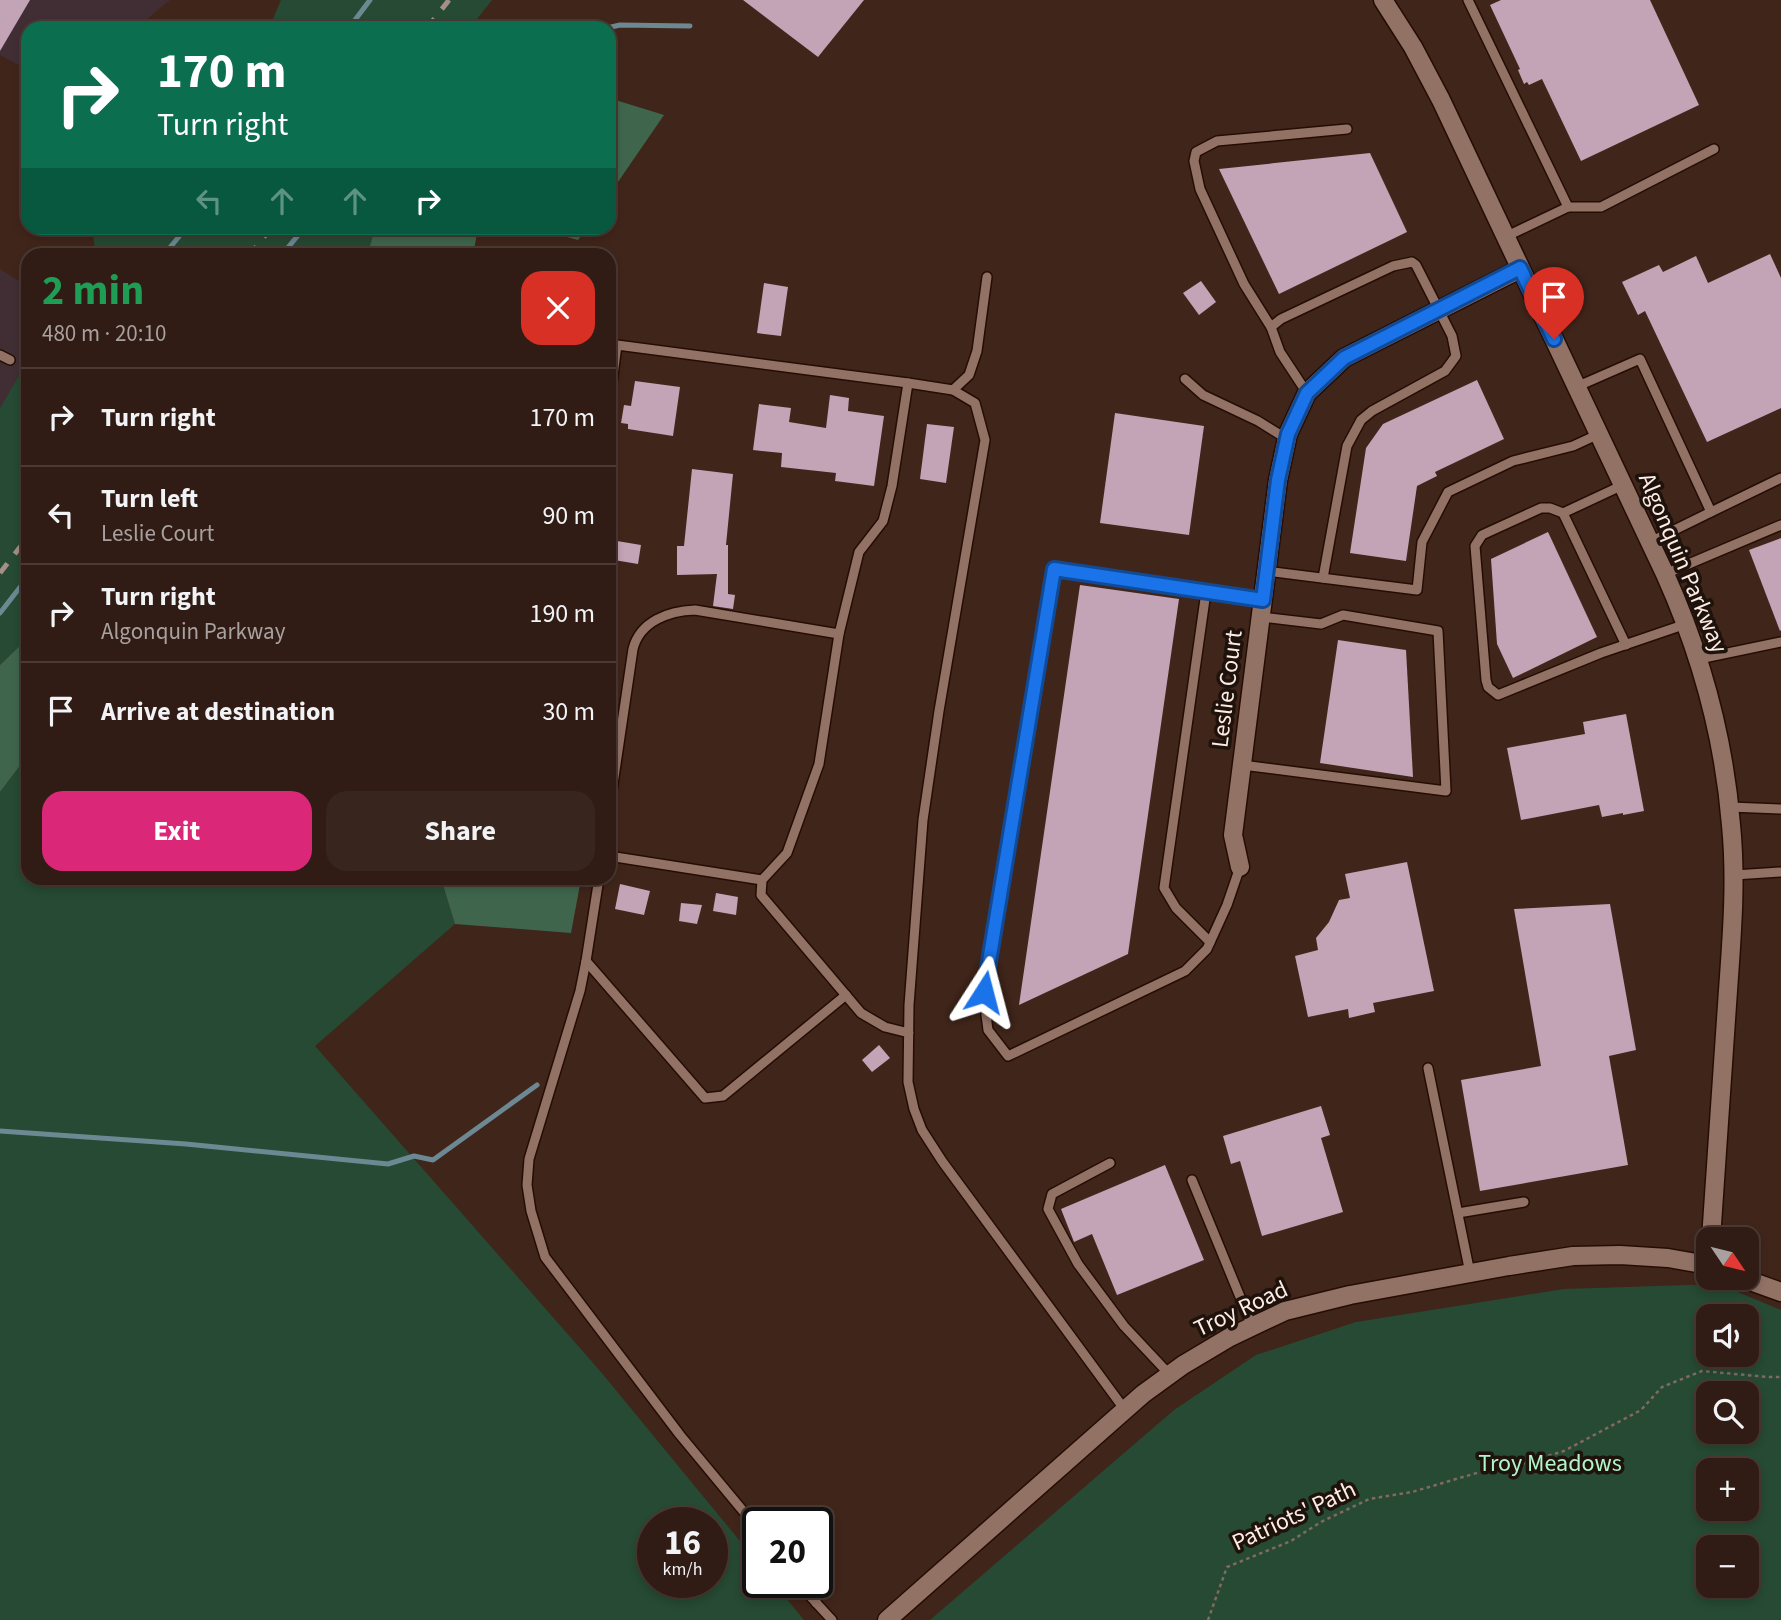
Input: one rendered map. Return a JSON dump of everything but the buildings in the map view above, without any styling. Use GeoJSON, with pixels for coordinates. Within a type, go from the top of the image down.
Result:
{"type":"FeatureCollection","features":[{"type":"Feature","properties":{"kind":"street","name":"Algonquin Parkway"},"geometry":{"type":"LineString","coordinates":[[1383,0],[1423,65],[1665,574],[1699,659],[1718,734],[1730,807],[1734,875],[1712,1227]]}},
{"type":"Feature","properties":{"kind":"street","name":"Leslie Court"},"geometry":{"type":"LineString","coordinates":[[1240,867],[1233,835],[1278,480],[1287,439],[1307,393],[1344,358],[1520,268]]}},
{"type":"Feature","properties":{"kind":"street","name":"Troy Road"},"geometry":{"type":"LineString","coordinates":[[887,1620],[1143,1394],[1230,1337],[1285,1311],[1350,1295],[1573,1256],[1620,1255],[1696,1263]]}},
{"type":"Feature","properties":{"kind":"street"},"geometry":{"type":"LineString","coordinates":[[1759,1284],[1781,1292]]}},
{"type":"Feature","properties":{"kind":"lane"},"geometry":{"type":"LineString","coordinates":[[1468,0],[1568,206]]}},
{"type":"Feature","properties":{"kind":"lane"},"geometry":{"type":"LineString","coordinates":[[1307,393],[1280,352],[1271,327],[1244,284],[1200,189],[1194,161],[1196,152],[1217,141],[1348,129]]}},
{"type":"Feature","properties":{"kind":"lane"},"geometry":{"type":"LineString","coordinates":[[1505,237],[1568,206],[1601,207],[1714,149]]}},
{"type":"Feature","properties":{"kind":"lane"},"geometry":{"type":"LineString","coordinates":[[1271,327],[1280,319],[1393,266],[1412,262],[1452,335],[1456,356],[1446,371],[1372,411],[1361,420],[1353,432],[1347,446],[1324,578]]}},
{"type":"Feature","properties":{"kind":"lane"},"geometry":{"type":"LineString","coordinates":[[953,390],[969,375],[976,351],[987,277]]}},
{"type":"Feature","properties":{"kind":"lane"},"geometry":{"type":"LineString","coordinates":[[616,345],[953,390],[975,403],[985,440],[923,820],[909,1005],[908,1082],[922,1130],[949,1171],[1125,1409]]}},
{"type":"Feature","properties":{"kind":"lane"},"geometry":{"type":"LineString","coordinates":[[0,355],[10,360]]}},
{"type":"Feature","properties":{"kind":"lane"},"geometry":{"type":"LineString","coordinates":[[1576,387],[1640,359],[1710,513]]}},
{"type":"Feature","properties":{"kind":"lane"},"geometry":{"type":"LineString","coordinates":[[1185,379],[1203,395],[1258,421],[1287,439]]}},
{"type":"Feature","properties":{"kind":"lane"},"geometry":{"type":"LineString","coordinates":[[908,383],[892,486],[883,521],[859,552],[839,634],[819,764],[787,853],[762,880],[761,895],[861,1013],[885,1027],[909,1033]]}},
{"type":"Feature","properties":{"kind":"lane"},"geometry":{"type":"LineString","coordinates":[[1266,571],[1417,590],[1422,542],[1448,492],[1513,461],[1573,446],[1599,434]]}},
{"type":"Feature","properties":{"kind":"lane"},"geometry":{"type":"LineString","coordinates":[[1650,542],[1781,478]]}},
{"type":"Feature","properties":{"kind":"lane"},"geometry":{"type":"LineString","coordinates":[[1563,513],[1623,485]]}},
{"type":"Feature","properties":{"kind":"lane"},"geometry":{"type":"LineString","coordinates":[[1626,645],[1563,513],[1541,508],[1482,535],[1475,546],[1486,680],[1488,687],[1498,695],[1601,653],[1626,645],[1686,624]]}},
{"type":"Feature","properties":{"kind":"lane"},"geometry":{"type":"LineString","coordinates":[[1665,574],[1781,525]]}},
{"type":"Feature","properties":{"kind":"lane"},"geometry":{"type":"LineString","coordinates":[[1240,867],[1227,905],[1207,949],[1185,971],[1008,1056],[988,1030],[984,992],[1054,569],[1206,592],[1321,624],[1343,615],[1438,631],[1446,791],[1242,765]]}},
{"type":"Feature","properties":{"kind":"lane"},"geometry":{"type":"LineString","coordinates":[[1206,592],[1164,888],[1176,908],[1210,942]]}},
{"type":"Feature","properties":{"kind":"lane"},"geometry":{"type":"LineString","coordinates":[[616,764],[635,638],[645,627],[665,615],[675,611],[695,610],[839,634]]}},
{"type":"Feature","properties":{"kind":"lane"},"geometry":{"type":"LineString","coordinates":[[1699,659],[1781,642]]}},
{"type":"Feature","properties":{"kind":"lane"},"geometry":{"type":"LineString","coordinates":[[1730,807],[1781,809]]}},
{"type":"Feature","properties":{"kind":"lane"},"geometry":{"type":"LineString","coordinates":[[616,857],[762,880]]}},
{"type":"Feature","properties":{"kind":"lane"},"geometry":{"type":"LineString","coordinates":[[1734,875],[1781,872]]}},
{"type":"Feature","properties":{"kind":"lane"},"geometry":{"type":"LineString","coordinates":[[597,885],[580,991],[529,1159],[527,1185],[531,1211],[545,1257],[569,1291],[680,1435],[742,1510]]}},
{"type":"Feature","properties":{"kind":"lane"},"geometry":{"type":"LineString","coordinates":[[586,961],[705,1098],[723,1096],[846,995]]}},
{"type":"Feature","properties":{"kind":"lane"},"geometry":{"type":"LineString","coordinates":[[1428,1068],[1470,1273]]}},
{"type":"Feature","properties":{"kind":"lane"},"geometry":{"type":"LineString","coordinates":[[1110,1163],[1052,1194],[1048,1209],[1078,1264],[1124,1325],[1170,1375]]}},
{"type":"Feature","properties":{"kind":"lane"},"geometry":{"type":"LineString","coordinates":[[1192,1180],[1252,1326]]}},
{"type":"Feature","properties":{"kind":"lane"},"geometry":{"type":"LineString","coordinates":[[1458,1213],[1524,1202]]}},
{"type":"Feature","properties":{"kind":"lane"},"geometry":{"type":"LineString","coordinates":[[811,1598],[832,1620]]}},
{"type":"Feature","properties":{"kind":"lane"},"geometry":{"type":"LineString","coordinates":[[816,1598],[816,1603]]}},
{"type":"Feature","properties":{"kind":"path","name":"Patriots' Path"},"geometry":{"type":"LineString","coordinates":[[1208,1620],[1227,1567],[1291,1541],[1321,1522],[1369,1499],[1412,1492],[1480,1472],[1505,1469],[1563,1451],[1641,1410],[1662,1387],[1702,1371],[1781,1377]]}},
{"type":"Feature","properties":{"kind":"shaded area"},"geometry":{"type":"Polygon","coordinates":[[[0,0],[170,0],[144,21],[21,21],[21,66],[0,55],[0,0]]]}},
{"type":"Feature","properties":{"kind":"shaded area"},"geometry":{"type":"Polygon","coordinates":[[[0,269],[21,282],[21,372],[0,408],[0,269]]]}},
{"type":"Feature","properties":{"kind":"green space"},"geometry":{"type":"Polygon","coordinates":[[[281,0],[492,0],[476,21],[272,21],[281,0]]]}},
{"type":"Feature","properties":{"kind":"green space"},"geometry":{"type":"Polygon","coordinates":[[[616,100],[664,115],[616,185],[616,100]]]}},
{"type":"Feature","properties":{"kind":"green space"},"geometry":{"type":"Polygon","coordinates":[[[93,235],[373,235],[369,248],[95,248],[93,235]]]}},
{"type":"Feature","properties":{"kind":"green space"},"geometry":{"type":"Polygon","coordinates":[[[373,235],[477,235],[474,248],[369,248],[373,235]]]}},
{"type":"Feature","properties":{"kind":"green space"},"geometry":{"type":"Polygon","coordinates":[[[559,235],[582,235],[578,240],[559,235]]]}},
{"type":"Feature","properties":{"kind":"green space"},"geometry":{"type":"Polygon","coordinates":[[[21,372],[21,645],[0,665],[0,408],[21,372]]]}},
{"type":"Feature","properties":{"kind":"green space"},"geometry":{"type":"Polygon","coordinates":[[[21,645],[21,764],[0,792],[0,665],[21,645]]]}},
{"type":"Feature","properties":{"kind":"green space"},"geometry":{"type":"Polygon","coordinates":[[[21,764],[21,885],[443,885],[455,924],[315,1046],[601,1372],[712,1507],[637,1507],[637,1598],[728,1598],[728,1527],[742,1544],[742,1598],[786,1598],[804,1620],[0,1620],[0,792],[21,764]]]}},
{"type":"Feature","properties":{"kind":"green space"},"geometry":{"type":"Polygon","coordinates":[[[443,885],[580,885],[571,933],[455,924],[443,885]]]}},
{"type":"Feature","properties":{"kind":"green space","name":"Troy Meadows"},"geometry":{"type":"Polygon","coordinates":[[[1696,1285],[1696,1290],[1733,1290],[1781,1310],[1781,1620],[930,1620],[1174,1410],[1256,1355],[1356,1322],[1564,1289],[1696,1285]]]}},
{"type":"Feature","properties":{"kind":"waterway"},"geometry":{"type":"LineString","coordinates":[[354,21],[370,0]]}},
{"type":"Feature","properties":{"kind":"waterway"},"geometry":{"type":"LineString","coordinates":[[616,26],[690,26]]}},
{"type":"Feature","properties":{"kind":"waterway"},"geometry":{"type":"LineString","coordinates":[[170,248],[180,235]]}},
{"type":"Feature","properties":{"kind":"waterway"},"geometry":{"type":"LineString","coordinates":[[288,248],[298,235]]}},
{"type":"Feature","properties":{"kind":"waterway"},"geometry":{"type":"LineString","coordinates":[[0,613],[21,586]]}},
{"type":"Feature","properties":{"kind":"waterway"},"geometry":{"type":"LineString","coordinates":[[0,1131],[186,1144],[388,1164],[414,1156],[433,1160],[537,1085]]}},
{"type":"Feature","properties":{"kind":"railway"},"geometry":{"type":"LineString","coordinates":[[432,21],[449,0]]}},
{"type":"Feature","properties":{"kind":"railway"},"geometry":{"type":"LineString","coordinates":[[255,248],[266,235]]}},
{"type":"Feature","properties":{"kind":"railway"},"geometry":{"type":"LineString","coordinates":[[0,573],[21,546]]}},
{"type":"Feature","properties":{"kind":"route"},"geometry":{"type":"LineString","coordinates":[[984,992],[1054,569],[1263,600],[1278,480],[1288,434],[1307,393],[1344,358],[1520,268],[1554,339]]}}]}
